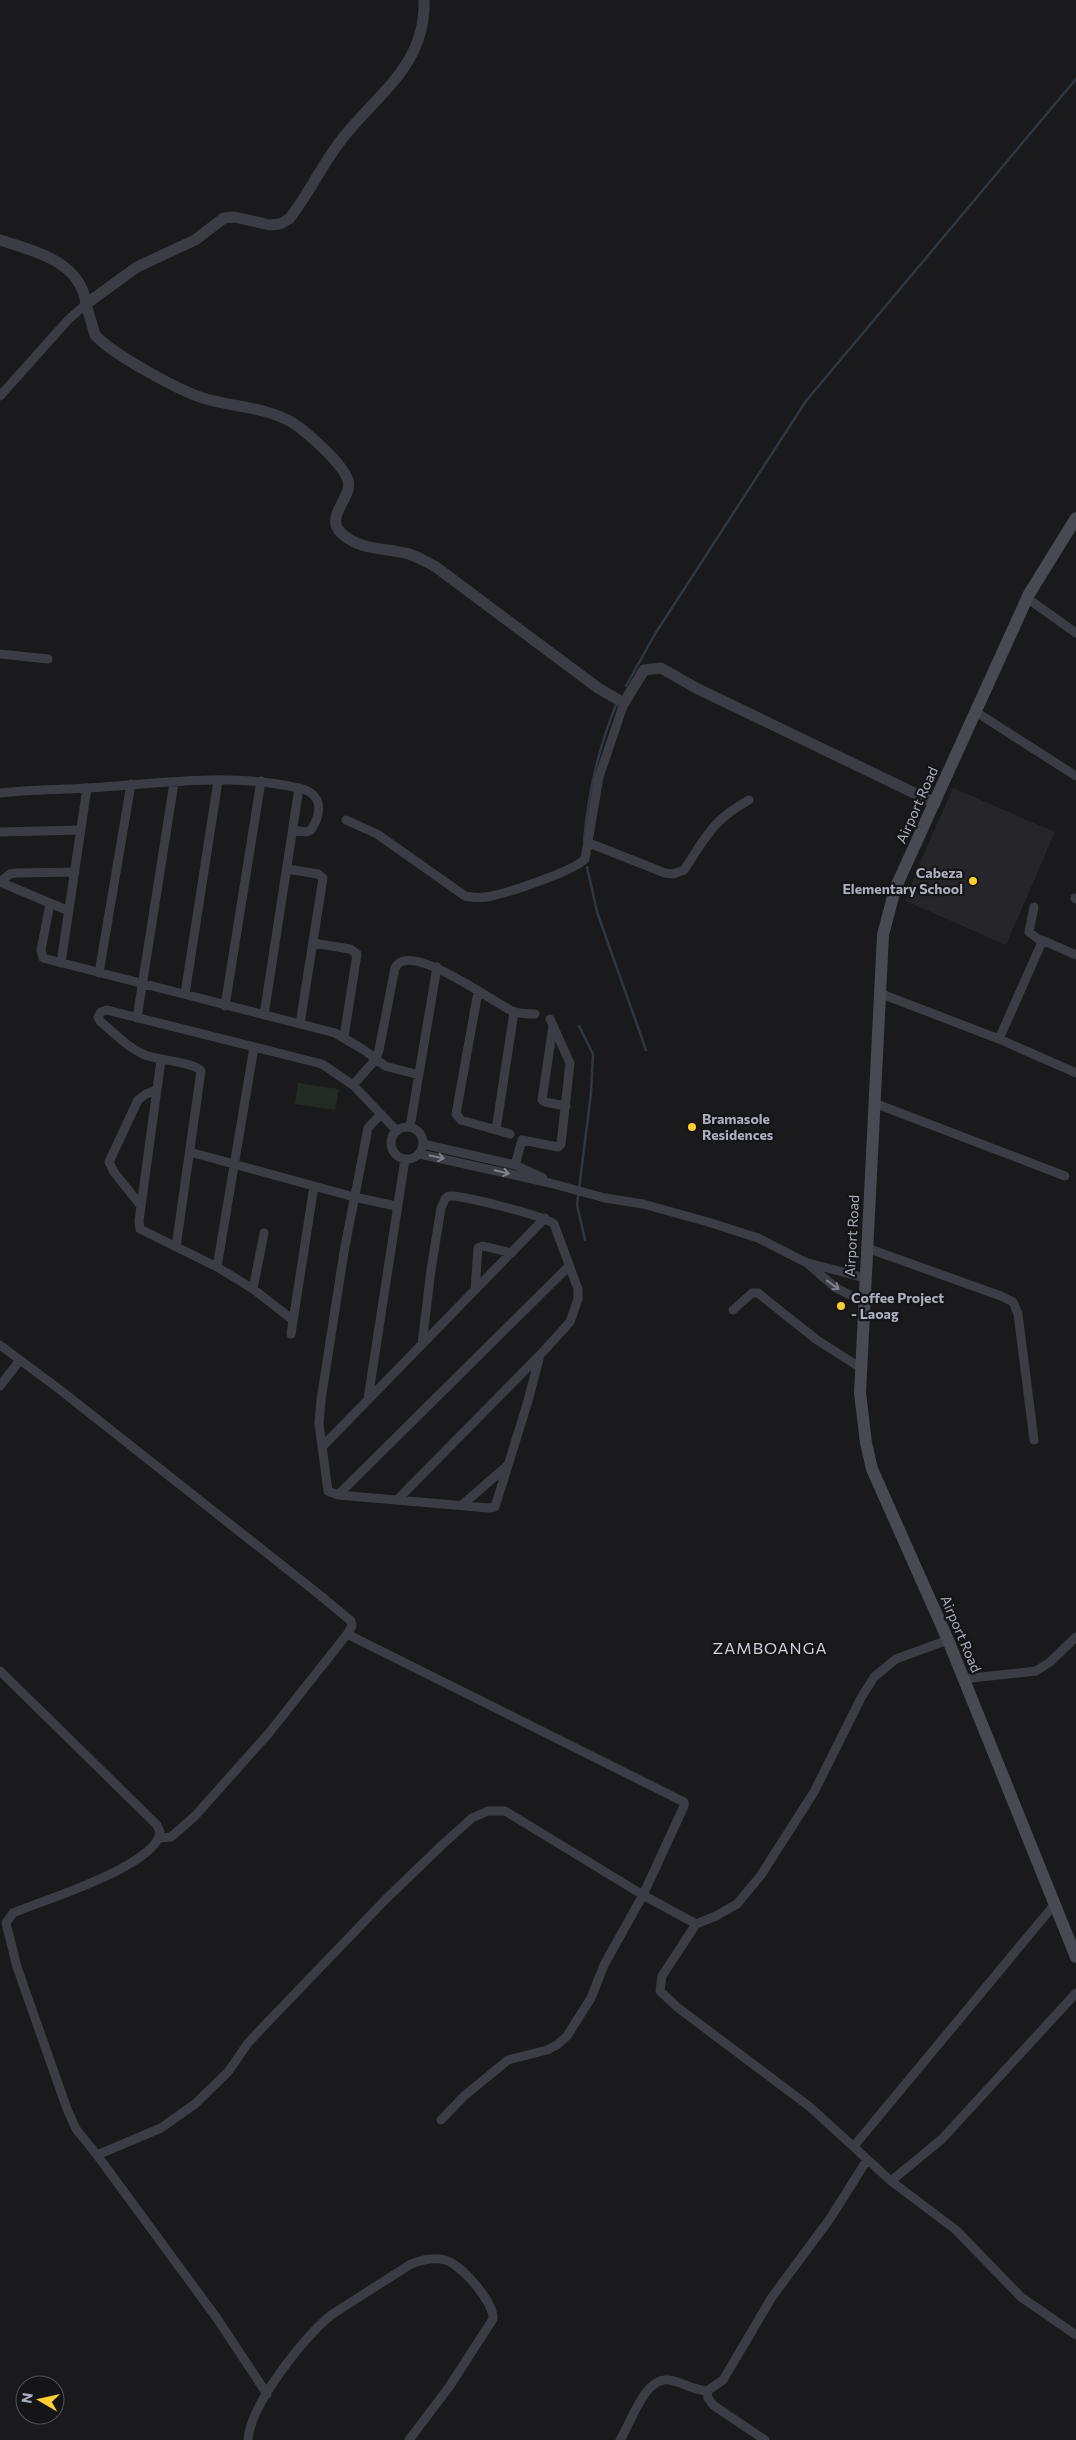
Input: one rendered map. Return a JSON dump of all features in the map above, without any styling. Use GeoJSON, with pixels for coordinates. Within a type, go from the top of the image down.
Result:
{"type":"FeatureCollection","features":[{"type":"Feature","properties":{"kind":"main road","name":"Airport Road"},"geometry":{"type":"LineString","coordinates":[[1076,518],[1027,598],[895,890],[883,935],[861,1368],[862,1417],[872,1469],[948,1640],[1076,1957]]}},
{"type":"Feature","properties":{"kind":"street"},"geometry":{"type":"LineString","coordinates":[[0,396],[68,320],[86,304],[137,267],[195,240],[224,218],[234,217],[270,225],[280,224],[289,219],[344,136],[405,68],[419,40],[423,24],[424,0]]}},
{"type":"Feature","properties":{"kind":"street"},"geometry":{"type":"LineString","coordinates":[[0,240],[39,252],[76,276],[82,286],[95,335],[142,367],[191,394],[254,408],[284,418],[312,438],[341,467],[348,480],[347,493],[336,518],[336,524],[347,537],[372,549],[414,555],[436,567],[598,688],[624,703]]}},
{"type":"Feature","properties":{"kind":"street"},"geometry":{"type":"LineString","coordinates":[[1027,598],[1076,633]]}},
{"type":"Feature","properties":{"kind":"street"},"geometry":{"type":"LineString","coordinates":[[0,654],[48,659]]}},
{"type":"Feature","properties":{"kind":"street"},"geometry":{"type":"LineString","coordinates":[[346,820],[377,834],[459,892],[474,898],[492,896],[574,868],[585,859],[599,777],[624,703],[644,670],[661,668],[696,688],[935,803]]}},
{"type":"Feature","properties":{"kind":"street"},"geometry":{"type":"LineString","coordinates":[[976,712],[1076,776]]}},
{"type":"Feature","properties":{"kind":"street"},"geometry":{"type":"LineString","coordinates":[[185,994],[218,781]]}},
{"type":"Feature","properties":{"kind":"street"},"geometry":{"type":"LineString","coordinates":[[225,1006],[261,781]]}},
{"type":"Feature","properties":{"kind":"street"},"geometry":{"type":"LineString","coordinates":[[0,792],[131,784],[261,781],[299,788],[313,794],[319,811],[311,830],[306,832],[293,830]]}},
{"type":"Feature","properties":{"kind":"street"},"geometry":{"type":"LineString","coordinates":[[137,1018],[174,783]]}},
{"type":"Feature","properties":{"kind":"street"},"geometry":{"type":"LineString","coordinates":[[99,973],[131,784]]}},
{"type":"Feature","properties":{"kind":"street"},"geometry":{"type":"LineString","coordinates":[[61,963],[87,788]]}},
{"type":"Feature","properties":{"kind":"street"},"geometry":{"type":"LineString","coordinates":[[264,1015],[299,788]]}},
{"type":"Feature","properties":{"kind":"street"},"geometry":{"type":"LineString","coordinates":[[589,844],[656,870],[679,873],[684,870],[710,828],[725,814],[749,800]]}},
{"type":"Feature","properties":{"kind":"street"},"geometry":{"type":"LineString","coordinates":[[0,832],[81,830]]}},
{"type":"Feature","properties":{"kind":"street"},"geometry":{"type":"LineString","coordinates":[[287,869],[318,874],[323,878],[300,1024]]}},
{"type":"Feature","properties":{"kind":"street"},"geometry":{"type":"LineString","coordinates":[[69,911],[0,882],[10,874],[16,873],[75,872]]}},
{"type":"Feature","properties":{"kind":"street"},"geometry":{"type":"LineString","coordinates":[[50,904],[41,953],[43,958],[335,1033],[375,1060],[391,1068],[419,1075]]}},
{"type":"Feature","properties":{"kind":"street"},"geometry":{"type":"LineString","coordinates":[[1034,907],[1029,932],[1076,955]]}},
{"type":"Feature","properties":{"kind":"street"},"geometry":{"type":"LineString","coordinates":[[998,1039],[1042,940]]}},
{"type":"Feature","properties":{"kind":"street"},"geometry":{"type":"LineString","coordinates":[[313,943],[350,949],[357,954],[344,1038]]}},
{"type":"Feature","properties":{"kind":"street"},"geometry":{"type":"LineString","coordinates":[[353,1085],[375,1060],[397,963],[409,960],[428,963],[514,1012],[535,1014]]}},
{"type":"Feature","properties":{"kind":"street"},"geometry":{"type":"LineString","coordinates":[[410,1127],[437,968]]}},
{"type":"Feature","properties":{"kind":"street"},"geometry":{"type":"LineString","coordinates":[[478,992],[456,1114],[462,1120],[510,1134]]}},
{"type":"Feature","properties":{"kind":"street"},"geometry":{"type":"LineString","coordinates":[[879,993],[998,1039],[1076,1073]]}},
{"type":"Feature","properties":{"kind":"street"},"geometry":{"type":"LineString","coordinates":[[176,1247],[201,1072],[199,1068],[161,1060],[132,1048],[98,1017],[101,1012],[108,1010],[322,1064],[353,1085],[397,1131]]}},
{"type":"Feature","properties":{"kind":"street"},"geometry":{"type":"LineString","coordinates":[[496,1130],[514,1012]]}},
{"type":"Feature","properties":{"kind":"street"},"geometry":{"type":"LineString","coordinates":[[515,1165],[522,1140],[560,1146],[566,1106],[570,1063],[552,1022],[542,1100],[566,1106]]}},
{"type":"Feature","properties":{"kind":"street"},"geometry":{"type":"LineString","coordinates":[[217,1267],[254,1047]]}},
{"type":"Feature","properties":{"kind":"street"},"geometry":{"type":"LineString","coordinates":[[161,1060],[141,1206],[140,1230],[217,1267],[254,1289],[293,1320]]}},
{"type":"Feature","properties":{"kind":"street"},"geometry":{"type":"LineString","coordinates":[[141,1206],[114,1172],[109,1160],[138,1100],[146,1094],[157,1090]]}},
{"type":"Feature","properties":{"kind":"street"},"geometry":{"type":"LineString","coordinates":[[874,1103],[1065,1176]]}},
{"type":"Feature","properties":{"kind":"street"},"geometry":{"type":"LineString","coordinates":[[381,1114],[368,1128],[354,1197],[321,1400],[319,1424],[328,1491],[338,1495],[495,1507],[506,1466],[528,1401],[540,1355]]}},
{"type":"Feature","properties":{"kind":"street"},"geometry":{"type":"LineString","coordinates":[[410,1127],[421,1135],[424,1144],[420,1154],[413,1158],[405,1159],[397,1156],[392,1148],[392,1138],[397,1131],[410,1127]]}},
{"type":"Feature","properties":{"kind":"street"},"geometry":{"type":"LineString","coordinates":[[424,1144],[515,1165],[538,1174],[550,1183]]}},
{"type":"Feature","properties":{"kind":"street"},"geometry":{"type":"LineString","coordinates":[[190,1152],[354,1197],[396,1206]]}},
{"type":"Feature","properties":{"kind":"street"},"geometry":{"type":"LineString","coordinates":[[420,1154],[550,1183],[605,1198],[643,1204],[708,1222],[758,1238],[805,1262],[865,1278]]}},
{"type":"Feature","properties":{"kind":"street"},"geometry":{"type":"LineString","coordinates":[[468,1164],[471,1154]]}},
{"type":"Feature","properties":{"kind":"street"},"geometry":{"type":"LineString","coordinates":[[368,1400],[396,1206],[405,1159]]}},
{"type":"Feature","properties":{"kind":"street"},"geometry":{"type":"LineString","coordinates":[[291,1334],[314,1186]]}},
{"type":"Feature","properties":{"kind":"street"},"geometry":{"type":"LineString","coordinates":[[397,1500],[570,1322],[575,1311],[578,1289],[568,1267],[556,1227],[545,1218],[452,1196],[445,1198],[441,1208],[432,1261],[422,1344]]}},
{"type":"Feature","properties":{"kind":"street"},"geometry":{"type":"LineString","coordinates":[[322,1446],[545,1218]]}},
{"type":"Feature","properties":{"kind":"street"},"geometry":{"type":"LineString","coordinates":[[254,1289],[264,1233]]}},
{"type":"Feature","properties":{"kind":"street"},"geometry":{"type":"LineString","coordinates":[[475,1290],[478,1248],[483,1246],[512,1253]]}},
{"type":"Feature","properties":{"kind":"street"},"geometry":{"type":"LineString","coordinates":[[866,1248],[1013,1302],[1018,1314],[1034,1440]]}},
{"type":"Feature","properties":{"kind":"street"},"geometry":{"type":"LineString","coordinates":[[805,1262],[836,1288],[864,1302]]}},
{"type":"Feature","properties":{"kind":"street"},"geometry":{"type":"LineString","coordinates":[[338,1495],[568,1267]]}},
{"type":"Feature","properties":{"kind":"street"},"geometry":{"type":"LineString","coordinates":[[733,1310],[752,1293],[758,1293],[816,1340],[861,1368]]}},
{"type":"Feature","properties":{"kind":"street"},"geometry":{"type":"LineString","coordinates":[[0,1345],[59,1388],[351,1621],[352,1626],[348,1633],[269,1733],[201,1810],[177,1834],[171,1837],[160,1838]]}},
{"type":"Feature","properties":{"kind":"street"},"geometry":{"type":"LineString","coordinates":[[0,1386],[20,1360]]}},
{"type":"Feature","properties":{"kind":"street"},"geometry":{"type":"LineString","coordinates":[[462,1505],[506,1466]]}},
{"type":"Feature","properties":{"kind":"street"},"geometry":{"type":"LineString","coordinates":[[348,1633],[388,1656],[496,1707],[681,1800],[684,1806],[643,1895],[604,1965],[585,2011],[568,2036],[547,2050],[508,2060],[464,2096],[442,2120]]}},
{"type":"Feature","properties":{"kind":"street"},"geometry":{"type":"LineString","coordinates":[[963,1678],[1036,1670],[1050,1662],[1076,1637]]}},
{"type":"Feature","properties":{"kind":"street"},"geometry":{"type":"LineString","coordinates":[[948,1640],[896,1659],[878,1674],[861,1698],[814,1792],[762,1875],[737,1904],[716,1916],[696,1924],[662,1976],[659,1986],[663,1996],[776,2080],[854,2146],[891,2181],[956,2230],[1021,2296],[1076,2335]]}},
{"type":"Feature","properties":{"kind":"street"},"geometry":{"type":"LineString","coordinates":[[0,1671],[157,1825],[160,1832],[160,1838],[151,1849],[113,1872],[77,1889],[4,1918],[6,1929],[17,1967],[67,2109],[76,2129],[97,2154],[216,2318],[267,2394]]}},
{"type":"Feature","properties":{"kind":"street"},"geometry":{"type":"LineString","coordinates":[[97,2154],[161,2128],[195,2104],[228,2072],[248,2043],[385,1900],[448,1839],[472,1818],[482,1813],[505,1810],[643,1895],[696,1924]]}},
{"type":"Feature","properties":{"kind":"street"},"geometry":{"type":"LineString","coordinates":[[854,2146],[1054,1905]]}},
{"type":"Feature","properties":{"kind":"street"},"geometry":{"type":"LineString","coordinates":[[891,2181],[942,2139],[1076,1993]]}},
{"type":"Feature","properties":{"kind":"street"},"geometry":{"type":"LineString","coordinates":[[620,2440],[646,2393],[656,2383],[666,2380],[707,2391],[723,2380],[772,2297],[829,2220],[867,2160]]}},
{"type":"Feature","properties":{"kind":"street"},"geometry":{"type":"LineString","coordinates":[[248,2440],[252,2420],[267,2394],[303,2343],[331,2315],[411,2264],[422,2260],[443,2260],[451,2262],[485,2297],[491,2307],[493,2318],[449,2387],[409,2440]]}},
{"type":"Feature","properties":{"kind":"street"},"geometry":{"type":"LineString","coordinates":[[707,2391],[708,2398],[713,2405],[765,2440]]}},
{"type":"Feature","properties":{"kind":"shaded area","name":"Cabeza Elementary School"},"geometry":{"type":"Polygon","coordinates":[[[953,788],[1055,832],[1006,945],[906,901],[920,862],[953,788]]]}},
{"type":"Feature","properties":{"kind":"shaded area"},"geometry":{"type":"Polygon","coordinates":[[[298,1083],[339,1089],[335,1110],[295,1104],[298,1083]]]}},
{"type":"Feature","properties":{"kind":"waterway"},"geometry":{"type":"LineString","coordinates":[[626,686],[655,634],[806,401],[1076,79]]}},
{"type":"Feature","properties":{"kind":"waterway"},"geometry":{"type":"LineString","coordinates":[[584,841],[588,806],[595,772],[604,738],[616,705]]}},
{"type":"Feature","properties":{"kind":"waterway"},"geometry":{"type":"LineString","coordinates":[[587,867],[597,912],[646,1050]]}},
{"type":"Feature","properties":{"kind":"waterway"},"geometry":{"type":"LineString","coordinates":[[579,1026],[593,1054],[591,1093],[577,1205],[585,1240]]}},
{"type":"Feature","properties":{"kind":"place","name":"Cabeza Elementary School"},"geometry":{"type":"Point","coordinates":[973,881]}},
{"type":"Feature","properties":{"kind":"place","name":"Bramasole Residences"},"geometry":{"type":"Point","coordinates":[692,1127]}},
{"type":"Feature","properties":{"kind":"place","name":"Coffee Project - Laoag"},"geometry":{"type":"Point","coordinates":[841,1306]}},
{"type":"Feature","properties":{"kind":"district","name":"ZAMBOANGA"},"geometry":{"type":"Point","coordinates":[770,1648]}}]}
